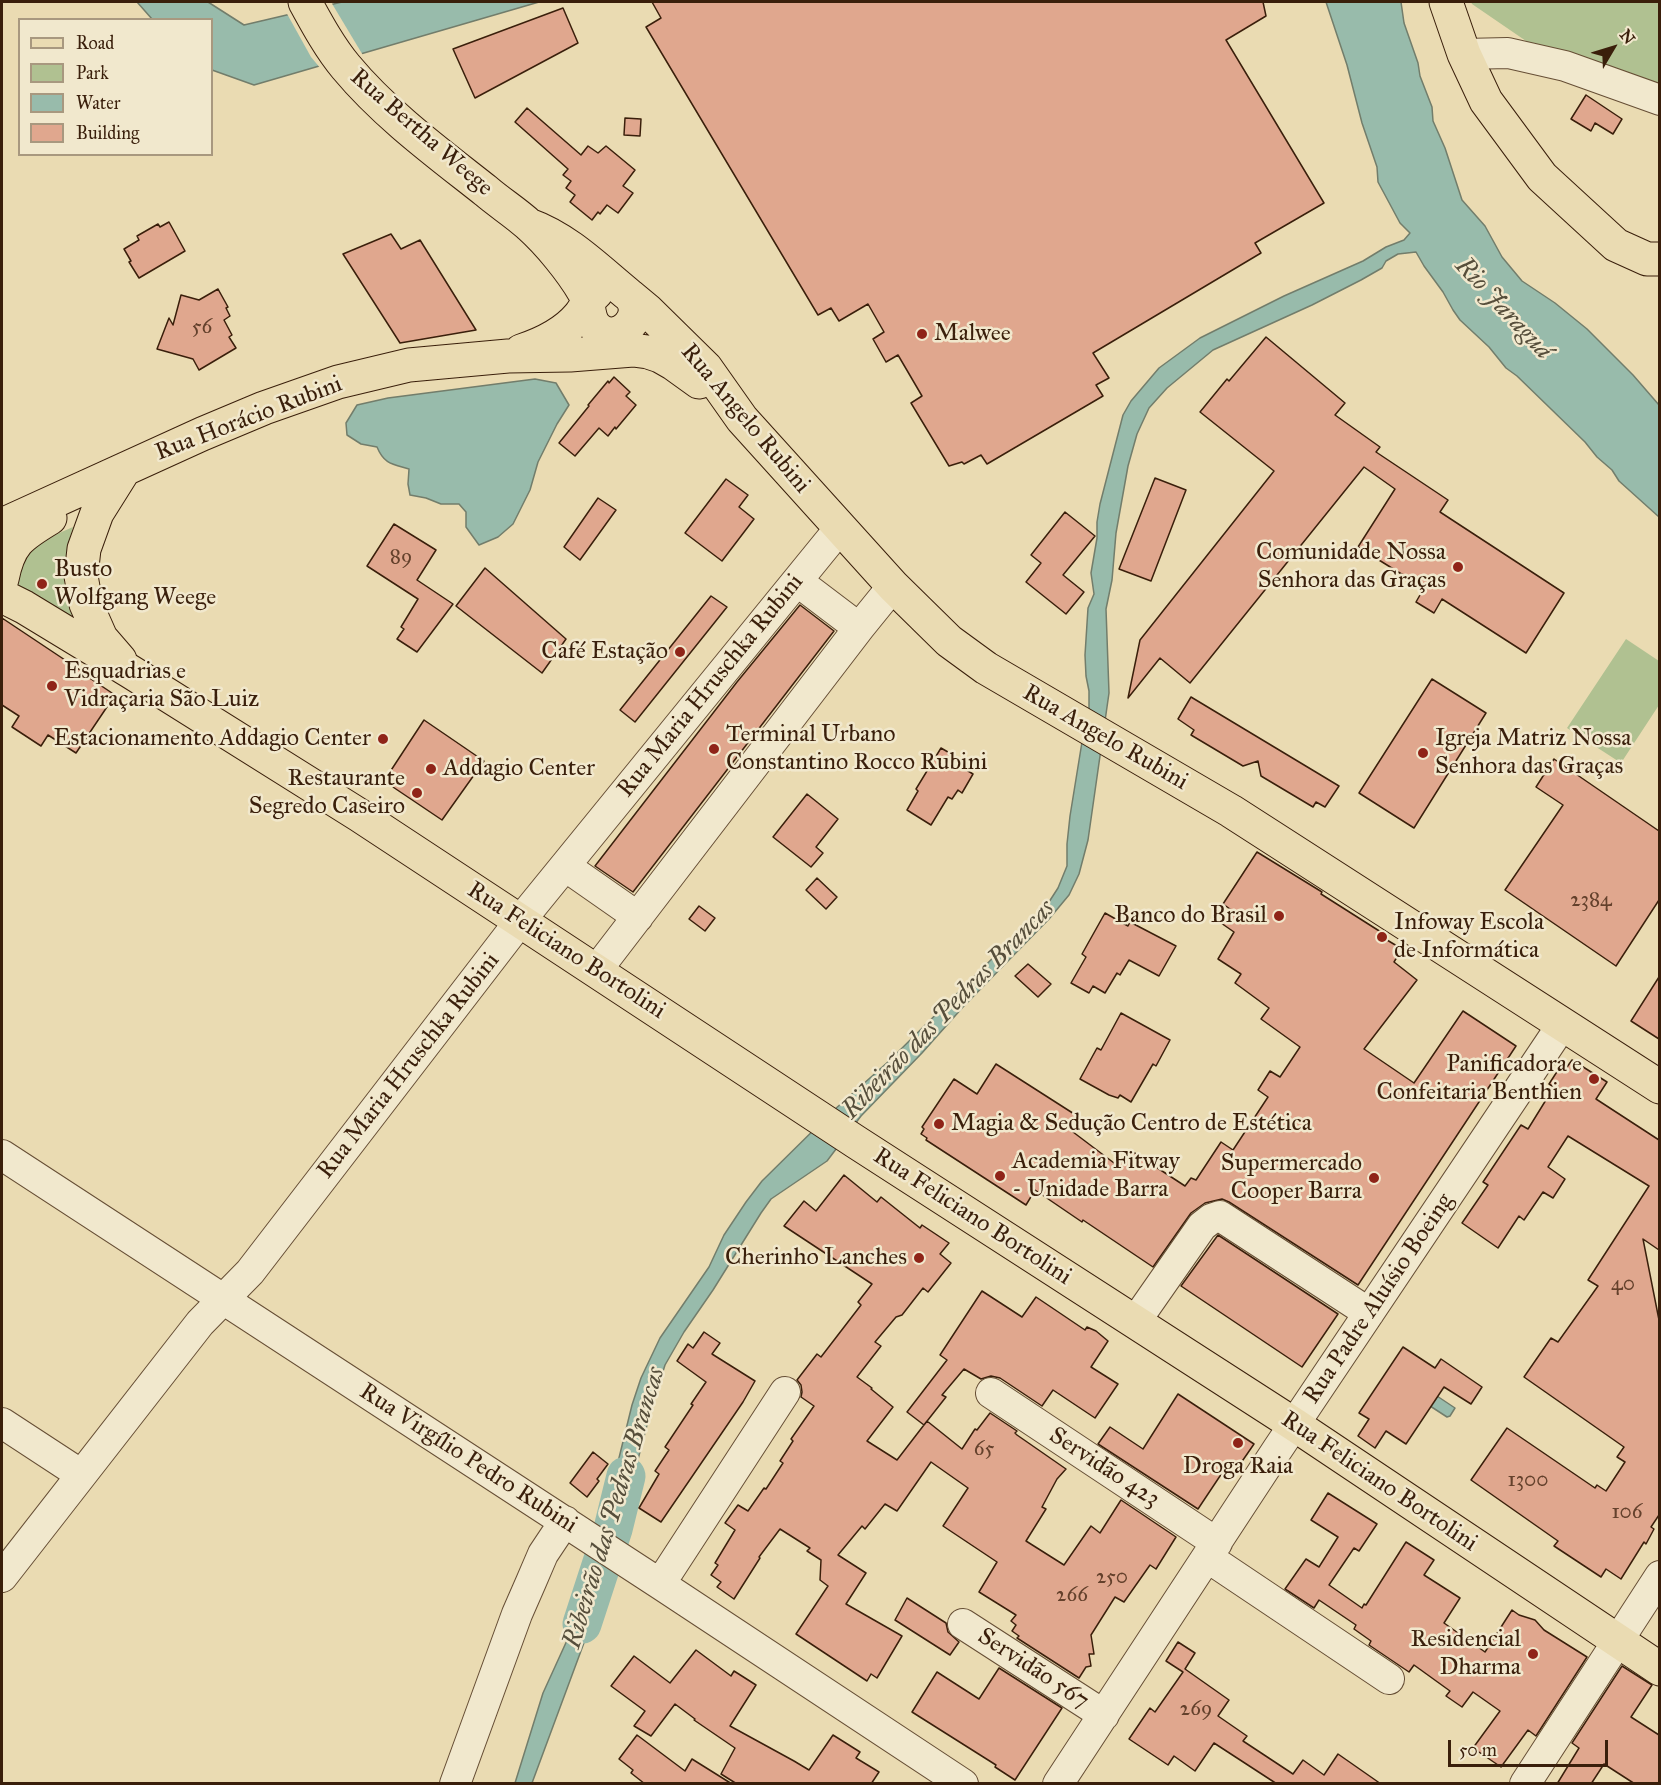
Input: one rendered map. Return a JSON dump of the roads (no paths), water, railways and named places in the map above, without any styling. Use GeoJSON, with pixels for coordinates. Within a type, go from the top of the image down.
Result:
{"type":"FeatureCollection","features":[{"type":"Feature","properties":{"kind":"main road","name":"Rua Bertha Weege"},"geometry":{"type":"LineString","coordinates":[[305,2],[345,66],[365,88],[391,114],[529,225],[567,266],[589,302]]}},
{"type":"Feature","properties":{"kind":"main road"},"geometry":{"type":"LineString","coordinates":[[1446,2],[1464,54],[1486,101],[1542,177],[1616,245],[1647,259],[1659,259]]}},
{"type":"Feature","properties":{"kind":"main road","name":"Rua Bertha Weege"},"geometry":{"type":"LineString","coordinates":[[529,225],[547,231],[567,245],[626,293]]}},
{"type":"Feature","properties":{"kind":"main road"},"geometry":{"type":"LineString","coordinates":[[615,288],[626,293],[635,306],[634,320],[630,326],[619,333],[604,333],[597,329],[589,316],[589,302],[600,290],[615,288]]}},
{"type":"Feature","properties":{"kind":"main road","name":"Rua Angelo Rubini"},"geometry":{"type":"LineString","coordinates":[[626,293],[648,311],[706,368],[730,404],[840,528],[893,586],[949,641],[986,668],[1231,811],[1659,1087]]}},
{"type":"Feature","properties":{"kind":"main road","name":"Rua Horácio Rubini"},"geometry":{"type":"LineString","coordinates":[[508,356],[536,346],[562,331],[579,317],[589,302]]}},
{"type":"Feature","properties":{"kind":"main road","name":"Rua Horácio Rubini"},"geometry":{"type":"LineString","coordinates":[[2,525],[264,408],[338,382],[409,365],[508,356],[570,355],[633,350],[648,352],[674,364],[730,404]]}},
{"type":"Feature","properties":{"kind":"main road"},"geometry":{"type":"LineString","coordinates":[[2,579],[10,549],[24,533],[77,502],[113,475]]}},
{"type":"Feature","properties":{"kind":"main road","name":"Rua Feliciano Bortolini"},"geometry":{"type":"LineString","coordinates":[[113,475],[84,549],[81,576],[86,604],[101,638],[131,672]]}},
{"type":"Feature","properties":{"kind":"main road","name":"Rua Feliciano Bortolini"},"geometry":{"type":"LineString","coordinates":[[2,596],[131,672],[359,815],[856,1142],[1295,1425],[1659,1669]]}},
{"type":"Feature","properties":{"kind":"street"},"geometry":{"type":"LineString","coordinates":[[1464,54],[1508,54],[1565,66],[1659,100]]}},
{"type":"Feature","properties":{"kind":"street","name":"Rua Maria Hruschka Rubini"},"geometry":{"type":"LineString","coordinates":[[2,1577],[80,1474],[200,1323],[250,1272],[520,921],[840,528]]}},
{"type":"Feature","properties":{"kind":"street"},"geometry":{"type":"LineString","coordinates":[[797,581],[859,628]]}},
{"type":"Feature","properties":{"kind":"street"},"geometry":{"type":"LineString","coordinates":[[596,971],[893,586]]}},
{"type":"Feature","properties":{"kind":"street"},"geometry":{"type":"LineString","coordinates":[[565,866],[638,917]]}},
{"type":"Feature","properties":{"kind":"street","name":"Rua Padre Aluísio Boeing"},"geometry":{"type":"LineString","coordinates":[[1058,1784],[1562,1025]]}},
{"type":"Feature","properties":{"kind":"street","name":"Rua Virgílio Pedro Rubini"},"geometry":{"type":"LineString","coordinates":[[2,1155],[565,1521],[963,1784]]}},
{"type":"Feature","properties":{"kind":"street"},"geometry":{"type":"LineString","coordinates":[[1135,1322],[1202,1226],[1220,1216],[1370,1313]]}},
{"type":"Feature","properties":{"kind":"street"},"geometry":{"type":"LineString","coordinates":[[660,1584],[784,1392]]}},
{"type":"Feature","properties":{"kind":"street","name":"Servidão 423"},"geometry":{"type":"LineString","coordinates":[[991,1393],[1389,1679]]}},
{"type":"Feature","properties":{"kind":"street"},"geometry":{"type":"LineString","coordinates":[[2,1422],[80,1474]]}},
{"type":"Feature","properties":{"kind":"street"},"geometry":{"type":"LineString","coordinates":[[455,1784],[522,1603],[543,1554],[565,1521]]}},
{"type":"Feature","properties":{"kind":"street"},"geometry":{"type":"LineString","coordinates":[[1524,1784],[1659,1576]]}},
{"type":"Feature","properties":{"kind":"street","name":"Servidão 567"},"geometry":{"type":"LineString","coordinates":[[963,1624],[1104,1715]]}},
{"type":"Feature","properties":{"kind":"water"},"geometry":{"type":"Polygon","coordinates":[[[137,2],[208,2],[244,25],[342,2],[539,2],[254,85],[213,70],[213,18],[151,18],[137,2]]]}},
{"type":"Feature","properties":{"kind":"water","name":"Rio Jaraguá"},"geometry":{"type":"Polygon","coordinates":[[[1326,2],[1401,2],[1404,23],[1432,107],[1433,121],[1445,148],[1462,200],[1485,226],[1502,257],[1522,281],[1555,303],[1587,329],[1659,405],[1659,517],[1619,481],[1612,470],[1585,442],[1506,368],[1489,347],[1460,320],[1416,252],[1398,254],[1386,261],[1382,268],[1361,280],[1213,350],[1167,388],[1149,408],[1137,434],[1128,466],[1106,609],[1109,693],[1088,840],[1079,874],[1069,895],[1049,919],[861,1116],[827,1161],[771,1199],[761,1213],[665,1365],[631,1486],[622,1534],[603,1523],[632,1405],[641,1378],[660,1338],[709,1267],[724,1235],[746,1202],[762,1181],[834,1110],[889,1061],[1019,932],[1038,919],[1058,888],[1067,866],[1070,816],[1082,742],[1089,715],[1085,655],[1088,608],[1094,594],[1091,573],[1097,538],[1097,522],[1123,415],[1131,401],[1159,368],[1200,338],[1284,296],[1363,261],[1386,247],[1404,240],[1410,233],[1400,223],[1378,182],[1377,167],[1326,2]]]}},
{"type":"Feature","properties":{"kind":"water"},"geometry":{"type":"Polygon","coordinates":[[[535,379],[556,383],[569,405],[538,462],[530,490],[513,524],[498,537],[479,545],[466,527],[466,512],[459,504],[441,504],[410,495],[409,469],[386,460],[377,447],[361,444],[347,435],[346,423],[357,405],[388,398],[535,379]]]}},
{"type":"Feature","properties":{"kind":"water"},"geometry":{"type":"Polygon","coordinates":[[[1434,1394],[1455,1408],[1450,1416],[1447,1417],[1427,1404],[1434,1394]]]}},
{"type":"Feature","properties":{"kind":"water"},"geometry":{"type":"Polygon","coordinates":[[[593,1569],[606,1577],[588,1632],[532,1783],[515,1783],[543,1693],[569,1636],[593,1569]]]}},
{"type":"Feature","properties":{"kind":"waterway","name":"Ribeirão das Pedras Brancas"},"geometry":{"type":"LineString","coordinates":[[582,1624],[613,1529],[626,1476]]}},
{"type":"Feature","properties":{"kind":"place","name":"Malwee"},"geometry":{"type":"Point","coordinates":[922,334]}},
{"type":"Feature","properties":{"kind":"place","name":"Comunidade Nossa Senhora das Graças"},"geometry":{"type":"Point","coordinates":[1458,567]}},
{"type":"Feature","properties":{"kind":"place","name":"Busto Wolfgang Weege"},"geometry":{"type":"Point","coordinates":[42,584]}},
{"type":"Feature","properties":{"kind":"place","name":"Café Estação"},"geometry":{"type":"Point","coordinates":[680,652]}},
{"type":"Feature","properties":{"kind":"place","name":"Esquadrias e Vidraçaria São Luiz"},"geometry":{"type":"Point","coordinates":[52,686]}},
{"type":"Feature","properties":{"kind":"place","name":"Estacionamento Addagio Center"},"geometry":{"type":"Point","coordinates":[383,739]}},
{"type":"Feature","properties":{"kind":"place","name":"Terminal Urbano Constantino Rocco Rubini"},"geometry":{"type":"Point","coordinates":[714,749]}},
{"type":"Feature","properties":{"kind":"place","name":"Igreja Matriz Nossa Senhora das Graças"},"geometry":{"type":"Point","coordinates":[1423,753]}},
{"type":"Feature","properties":{"kind":"place","name":"Addagio Center"},"geometry":{"type":"Point","coordinates":[431,769]}},
{"type":"Feature","properties":{"kind":"place","name":"Restaurante Segredo Caseiro"},"geometry":{"type":"Point","coordinates":[417,793]}},
{"type":"Feature","properties":{"kind":"place","name":"Banco do Brasil"},"geometry":{"type":"Point","coordinates":[1279,916]}},
{"type":"Feature","properties":{"kind":"place","name":"Infoway Escola de Informática"},"geometry":{"type":"Point","coordinates":[1382,937]}},
{"type":"Feature","properties":{"kind":"place","name":"Panificadora e Confeitaria Benthien"},"geometry":{"type":"Point","coordinates":[1594,1079]}},
{"type":"Feature","properties":{"kind":"place","name":"Magia & Sedução Centro de Estética"},"geometry":{"type":"Point","coordinates":[939,1124]}},
{"type":"Feature","properties":{"kind":"place","name":"Academia Fitway - Unidade Barra"},"geometry":{"type":"Point","coordinates":[1000,1176]}},
{"type":"Feature","properties":{"kind":"place","name":"Supermercado Cooper Barra"},"geometry":{"type":"Point","coordinates":[1374,1178]}},
{"type":"Feature","properties":{"kind":"place","name":"Cherinho Lanches"},"geometry":{"type":"Point","coordinates":[919,1258]}},
{"type":"Feature","properties":{"kind":"place","name":"Droga Raia"},"geometry":{"type":"Point","coordinates":[1238,1443]}},
{"type":"Feature","properties":{"kind":"place","name":"Residencial Dharma"},"geometry":{"type":"Point","coordinates":[1533,1654]}}]}
